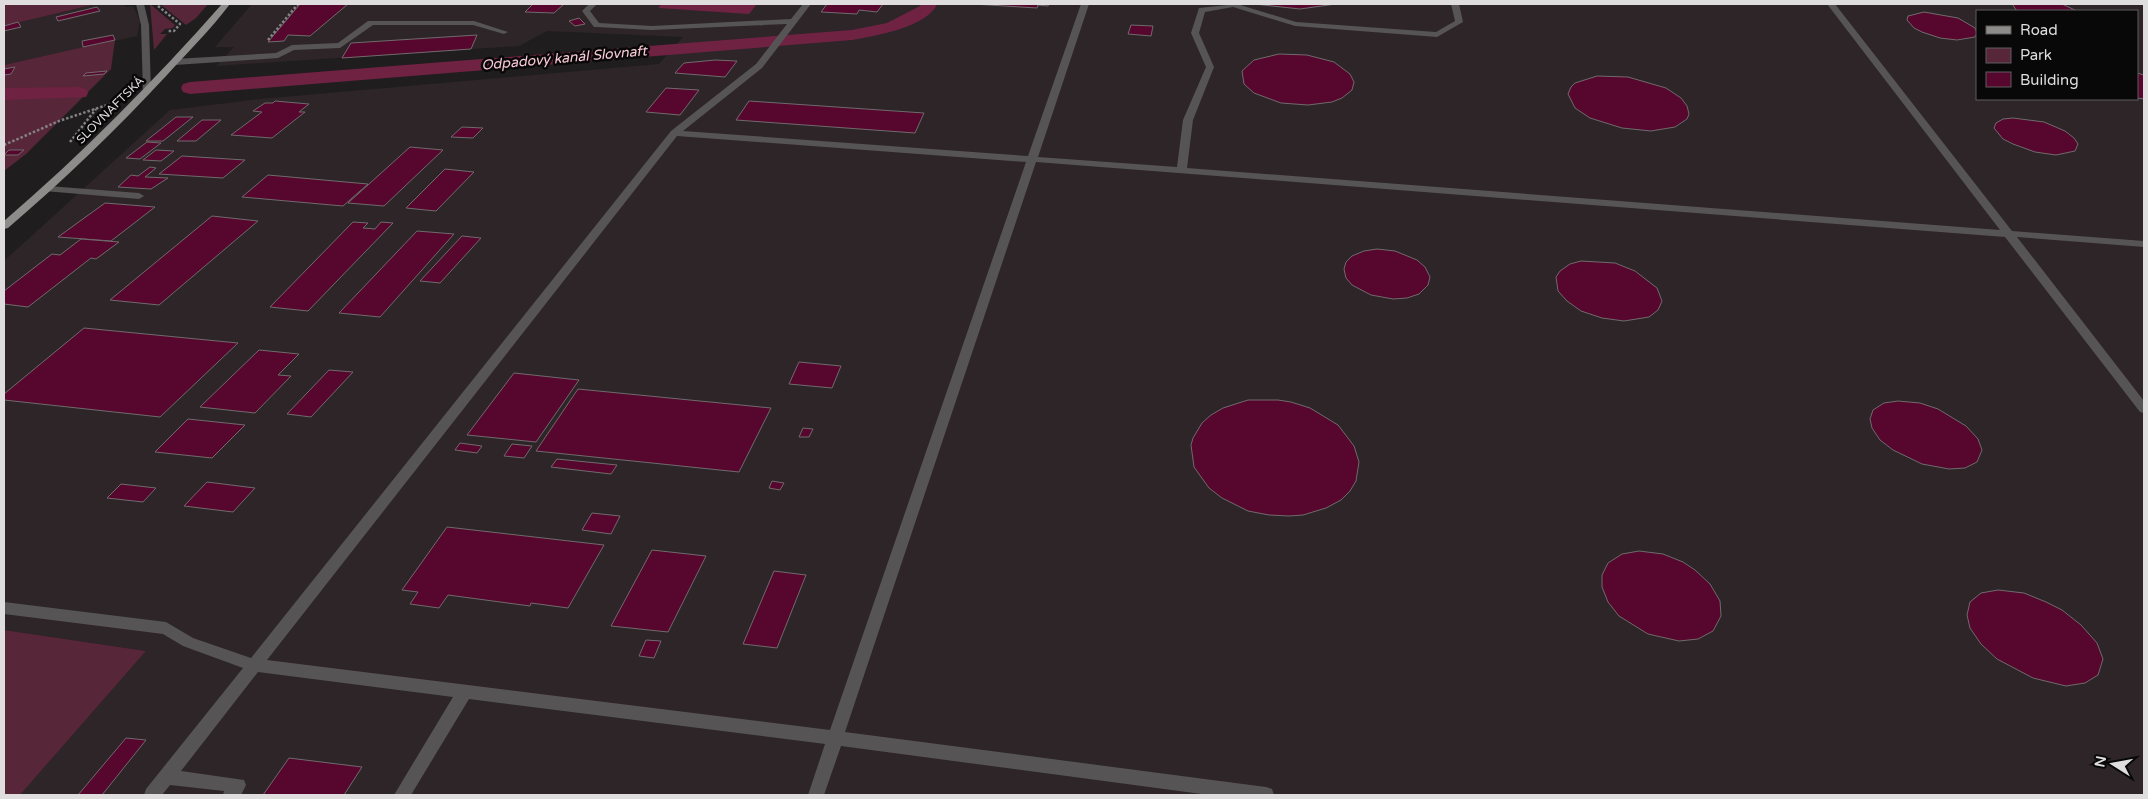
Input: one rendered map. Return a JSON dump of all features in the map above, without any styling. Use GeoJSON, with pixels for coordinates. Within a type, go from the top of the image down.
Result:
{"type":"FeatureCollection","features":[{"type":"Feature","properties":{"kind":"main road","name":"SLOVNAFTSKÁ"},"geometry":{"type":"LineString","coordinates":[[4,226],[48,189],[147,92],[226,4]]}},
{"type":"Feature","properties":{"kind":"lane"},"geometry":{"type":"LineString","coordinates":[[140,4],[143,11],[145,33],[144,76],[147,92]]}},
{"type":"Feature","properties":{"kind":"lane"},"geometry":{"type":"LineString","coordinates":[[593,4],[586,11],[597,25],[652,28],[794,21]]}},
{"type":"Feature","properties":{"kind":"lane"},"geometry":{"type":"LineString","coordinates":[[152,795],[674,133],[759,66],[807,4]]}},
{"type":"Feature","properties":{"kind":"lane"},"geometry":{"type":"LineString","coordinates":[[816,795],[1084,4]]}},
{"type":"Feature","properties":{"kind":"lane"},"geometry":{"type":"LineString","coordinates":[[1182,170],[1188,120],[1210,67],[1195,33],[1202,10],[1233,5],[1295,24],[1437,35],[1459,22],[1455,4]]}},
{"type":"Feature","properties":{"kind":"lane"},"geometry":{"type":"LineString","coordinates":[[1831,4],[2144,408]]}},
{"type":"Feature","properties":{"kind":"lane"},"geometry":{"type":"LineString","coordinates":[[175,62],[278,55],[292,48],[340,45],[371,23],[474,23],[504,32]]}},
{"type":"Feature","properties":{"kind":"lane"},"geometry":{"type":"LineString","coordinates":[[674,133],[2144,244]]}},
{"type":"Feature","properties":{"kind":"lane"},"geometry":{"type":"LineString","coordinates":[[48,189],[140,196]]}},
{"type":"Feature","properties":{"kind":"lane"},"geometry":{"type":"LineString","coordinates":[[4,608],[166,628],[188,642],[253,665],[835,738],[1266,795]]}},
{"type":"Feature","properties":{"kind":"lane"},"geometry":{"type":"LineString","coordinates":[[402,795],[465,692]]}},
{"type":"Feature","properties":{"kind":"lane"},"geometry":{"type":"LineString","coordinates":[[167,777],[238,785],[230,795]]}},
{"type":"Feature","properties":{"kind":"path"},"geometry":{"type":"LineString","coordinates":[[156,4],[180,24],[174,31],[168,31]]}},
{"type":"Feature","properties":{"kind":"path"},"geometry":{"type":"LineString","coordinates":[[266,44],[298,4]]}},
{"type":"Feature","properties":{"kind":"path"},"geometry":{"type":"LineString","coordinates":[[4,145],[59,121],[113,103]]}},
{"type":"Feature","properties":{"kind":"path"},"geometry":{"type":"LineString","coordinates":[[64,149],[96,108]]}},
{"type":"Feature","properties":{"kind":"shaded area"},"geometry":{"type":"Polygon","coordinates":[[[96,4],[133,6],[140,21],[137,36],[4,65],[4,26],[96,4]]]}},
{"type":"Feature","properties":{"kind":"shaded area"},"geometry":{"type":"Polygon","coordinates":[[[252,4],[2144,4],[2144,795],[20,795],[146,651],[4,630],[4,261],[170,110],[261,99],[659,64],[683,37],[547,31],[519,46],[216,66],[234,47],[215,47],[252,4]]]}},
{"type":"Feature","properties":{"kind":"shaded area"},"geometry":{"type":"Polygon","coordinates":[[[662,4],[757,4],[749,14],[658,8],[662,4]]]}},
{"type":"Feature","properties":{"kind":"green space"},"geometry":{"type":"Polygon","coordinates":[[[4,4],[96,4],[4,26],[4,4]]]}},
{"type":"Feature","properties":{"kind":"green space"},"geometry":{"type":"Polygon","coordinates":[[[150,4],[175,25],[173,28],[165,29],[160,34],[167,34],[154,50],[150,4]]]}},
{"type":"Feature","properties":{"kind":"green space"},"geometry":{"type":"Polygon","coordinates":[[[160,4],[208,4],[196,18],[186,25],[160,4]]]}},
{"type":"Feature","properties":{"kind":"green space"},"geometry":{"type":"Polygon","coordinates":[[[115,40],[111,69],[26,154],[4,171],[4,65],[115,40]]]}},
{"type":"Feature","properties":{"kind":"green space"},"geometry":{"type":"Polygon","coordinates":[[[4,630],[146,651],[20,795],[4,795],[4,630]]]}},
{"type":"Feature","properties":{"kind":"building"},"geometry":{"type":"Polygon","coordinates":[[[300,4],[348,4],[310,36],[288,35],[284,41],[268,42],[300,4]]]}},
{"type":"Feature","properties":{"kind":"building"},"geometry":{"type":"Polygon","coordinates":[[[533,4],[564,4],[554,13],[525,12],[533,4]]]}},
{"type":"Feature","properties":{"kind":"building"},"geometry":{"type":"Polygon","coordinates":[[[827,4],[883,4],[877,12],[859,10],[857,14],[821,12],[827,4]]]}},
{"type":"Feature","properties":{"kind":"building"},"geometry":{"type":"Polygon","coordinates":[[[973,4],[1049,4],[1048,6],[1038,5],[1037,8],[973,4]]]}},
{"type":"Feature","properties":{"kind":"building"},"geometry":{"type":"Polygon","coordinates":[[[1254,4],[1336,4],[1300,9],[1254,4]]]}},
{"type":"Feature","properties":{"kind":"building"},"geometry":{"type":"Polygon","coordinates":[[[2012,4],[2062,4],[2075,10],[2016,10],[2012,4]]]}},
{"type":"Feature","properties":{"kind":"building"},"geometry":{"type":"Polygon","coordinates":[[[97,7],[100,11],[58,21],[56,17],[97,7]]]}},
{"type":"Feature","properties":{"kind":"building"},"geometry":{"type":"Polygon","coordinates":[[[1924,12],[1958,18],[1975,28],[1976,35],[1975,37],[1957,40],[1940,38],[1914,28],[1907,20],[1908,16],[1924,12]]]}},
{"type":"Feature","properties":{"kind":"building"},"geometry":{"type":"Polygon","coordinates":[[[579,18],[585,24],[575,26],[569,21],[579,18]]]}},
{"type":"Feature","properties":{"kind":"building"},"geometry":{"type":"Polygon","coordinates":[[[18,22],[21,27],[4,31],[4,26],[18,22]]]}},
{"type":"Feature","properties":{"kind":"building"},"geometry":{"type":"Polygon","coordinates":[[[1131,25],[1153,26],[1151,36],[1128,34],[1131,25]]]}},
{"type":"Feature","properties":{"kind":"building"},"geometry":{"type":"Polygon","coordinates":[[[113,35],[115,40],[83,47],[82,41],[113,35]]]}},
{"type":"Feature","properties":{"kind":"building"},"geometry":{"type":"Polygon","coordinates":[[[477,35],[471,49],[342,58],[351,43],[477,35]]]}},
{"type":"Feature","properties":{"kind":"building"},"geometry":{"type":"Polygon","coordinates":[[[1279,54],[1307,55],[1334,62],[1350,74],[1354,82],[1352,90],[1342,98],[1332,102],[1308,105],[1281,103],[1254,93],[1244,84],[1242,71],[1254,60],[1279,54]]]}},
{"type":"Feature","properties":{"kind":"building"},"geometry":{"type":"Polygon","coordinates":[[[715,60],[737,61],[725,77],[675,73],[684,63],[715,60]]]}},
{"type":"Feature","properties":{"kind":"building"},"geometry":{"type":"Polygon","coordinates":[[[15,67],[11,74],[4,75],[4,69],[15,67]]]}},
{"type":"Feature","properties":{"kind":"building"},"geometry":{"type":"Polygon","coordinates":[[[107,71],[104,74],[83,76],[86,73],[107,71]]]}},
{"type":"Feature","properties":{"kind":"building"},"geometry":{"type":"Polygon","coordinates":[[[2138,73],[2144,75],[2144,99],[2138,98],[2138,73]]]}},
{"type":"Feature","properties":{"kind":"building"},"geometry":{"type":"Polygon","coordinates":[[[1597,76],[1628,77],[1666,88],[1681,98],[1687,106],[1689,114],[1687,119],[1675,127],[1651,131],[1622,128],[1590,118],[1575,108],[1568,94],[1575,83],[1597,76]]]}},
{"type":"Feature","properties":{"kind":"building"},"geometry":{"type":"Polygon","coordinates":[[[666,88],[699,90],[680,115],[646,112],[666,88]]]}},
{"type":"Feature","properties":{"kind":"building"},"geometry":{"type":"Polygon","coordinates":[[[275,101],[309,104],[299,112],[305,112],[272,138],[231,135],[262,112],[253,111],[265,103],[273,103],[275,101]]]}},
{"type":"Feature","properties":{"kind":"building"},"geometry":{"type":"Polygon","coordinates":[[[749,101],[924,113],[915,133],[736,120],[749,101]]]}},
{"type":"Feature","properties":{"kind":"building"},"geometry":{"type":"Polygon","coordinates":[[[176,117],[193,117],[163,141],[146,141],[176,117]]]}},
{"type":"Feature","properties":{"kind":"building"},"geometry":{"type":"Polygon","coordinates":[[[2013,118],[2044,122],[2065,131],[2078,144],[2075,151],[2056,155],[2035,152],[2003,139],[1994,128],[1996,123],[2003,119],[2013,118]]]}},
{"type":"Feature","properties":{"kind":"building"},"geometry":{"type":"Polygon","coordinates":[[[202,120],[221,120],[196,141],[177,141],[202,120]]]}},
{"type":"Feature","properties":{"kind":"building"},"geometry":{"type":"Polygon","coordinates":[[[462,127],[483,128],[473,138],[451,137],[462,127]]]}},
{"type":"Feature","properties":{"kind":"building"},"geometry":{"type":"Polygon","coordinates":[[[147,142],[161,143],[140,159],[126,158],[147,142]]]}},
{"type":"Feature","properties":{"kind":"building"},"geometry":{"type":"Polygon","coordinates":[[[410,147],[443,150],[384,206],[348,203],[410,147]]]}},
{"type":"Feature","properties":{"kind":"building"},"geometry":{"type":"Polygon","coordinates":[[[9,150],[24,150],[18,155],[4,155],[9,150]]]}},
{"type":"Feature","properties":{"kind":"building"},"geometry":{"type":"Polygon","coordinates":[[[156,150],[174,151],[161,161],[143,160],[156,150]]]}},
{"type":"Feature","properties":{"kind":"building"},"geometry":{"type":"Polygon","coordinates":[[[182,156],[245,160],[223,178],[159,174],[182,156]]]}},
{"type":"Feature","properties":{"kind":"building"},"geometry":{"type":"Polygon","coordinates":[[[150,167],[156,168],[145,177],[168,178],[151,189],[118,187],[131,175],[138,176],[150,167]]]}},
{"type":"Feature","properties":{"kind":"building"},"geometry":{"type":"Polygon","coordinates":[[[445,169],[474,172],[436,211],[406,208],[445,169]]]}},
{"type":"Feature","properties":{"kind":"building"},"geometry":{"type":"Polygon","coordinates":[[[268,175],[368,184],[343,206],[242,197],[268,175]]]}},
{"type":"Feature","properties":{"kind":"building"},"geometry":{"type":"Polygon","coordinates":[[[105,203],[155,207],[111,241],[58,237],[105,203]]]}},
{"type":"Feature","properties":{"kind":"building"},"geometry":{"type":"Polygon","coordinates":[[[212,216],[258,221],[159,305],[110,300],[212,216]]]}},
{"type":"Feature","properties":{"kind":"building"},"geometry":{"type":"Polygon","coordinates":[[[353,222],[368,223],[363,228],[375,229],[381,222],[393,223],[308,311],[270,307],[353,222]]]}},
{"type":"Feature","properties":{"kind":"building"},"geometry":{"type":"Polygon","coordinates":[[[417,231],[454,234],[380,317],[339,313],[417,231]]]}},
{"type":"Feature","properties":{"kind":"building"},"geometry":{"type":"Polygon","coordinates":[[[462,236],[481,238],[440,283],[420,281],[462,236]]]}},
{"type":"Feature","properties":{"kind":"building"},"geometry":{"type":"Polygon","coordinates":[[[81,239],[119,242],[96,259],[91,258],[28,307],[4,304],[4,291],[52,254],[60,255],[81,239]]]}},
{"type":"Feature","properties":{"kind":"building"},"geometry":{"type":"Polygon","coordinates":[[[1377,249],[1395,251],[1417,260],[1425,267],[1430,277],[1428,285],[1419,294],[1407,298],[1393,299],[1371,295],[1352,285],[1346,278],[1344,269],[1346,262],[1352,256],[1364,251],[1377,249]]]}},
{"type":"Feature","properties":{"kind":"building"},"geometry":{"type":"Polygon","coordinates":[[[1581,261],[1615,263],[1635,271],[1657,288],[1662,301],[1658,310],[1649,317],[1624,321],[1602,318],[1581,311],[1567,301],[1558,291],[1556,277],[1560,271],[1570,264],[1581,261]]]}},
{"type":"Feature","properties":{"kind":"building"},"geometry":{"type":"Polygon","coordinates":[[[84,328],[238,343],[160,417],[4,400],[4,394],[84,328]]]}},
{"type":"Feature","properties":{"kind":"building"},"geometry":{"type":"Polygon","coordinates":[[[259,350],[299,354],[278,375],[291,376],[255,413],[200,407],[259,350]]]}},
{"type":"Feature","properties":{"kind":"building"},"geometry":{"type":"Polygon","coordinates":[[[799,362],[841,366],[832,388],[789,384],[799,362]]]}},
{"type":"Feature","properties":{"kind":"building"},"geometry":{"type":"Polygon","coordinates":[[[329,370],[353,372],[311,417],[287,414],[329,370]]]}},
{"type":"Feature","properties":{"kind":"building"},"geometry":{"type":"Polygon","coordinates":[[[514,373],[579,380],[536,442],[467,435],[514,373]]]}},
{"type":"Feature","properties":{"kind":"building"},"geometry":{"type":"Polygon","coordinates":[[[578,389],[771,408],[739,472],[536,451],[578,389]]]}},
{"type":"Feature","properties":{"kind":"building"},"geometry":{"type":"Polygon","coordinates":[[[1248,400],[1291,402],[1310,408],[1338,425],[1354,446],[1359,462],[1356,481],[1350,491],[1341,500],[1326,508],[1303,515],[1289,516],[1248,511],[1222,498],[1209,488],[1194,467],[1191,445],[1193,438],[1202,423],[1211,415],[1223,408],[1248,400]]]}},
{"type":"Feature","properties":{"kind":"building"},"geometry":{"type":"Polygon","coordinates":[[[1898,401],[1920,403],[1938,409],[1966,426],[1978,439],[1982,450],[1977,462],[1965,468],[1949,469],[1922,464],[1893,450],[1880,440],[1872,428],[1870,419],[1873,410],[1884,403],[1898,401]]]}},
{"type":"Feature","properties":{"kind":"building"},"geometry":{"type":"Polygon","coordinates":[[[188,419],[245,425],[212,458],[155,452],[188,419]]]}},
{"type":"Feature","properties":{"kind":"building"},"geometry":{"type":"Polygon","coordinates":[[[803,428],[813,429],[809,437],[799,437],[803,428]]]}},
{"type":"Feature","properties":{"kind":"building"},"geometry":{"type":"Polygon","coordinates":[[[460,443],[482,446],[477,453],[455,450],[460,443]]]}},
{"type":"Feature","properties":{"kind":"building"},"geometry":{"type":"Polygon","coordinates":[[[512,444],[532,446],[524,458],[504,456],[512,444]]]}},
{"type":"Feature","properties":{"kind":"building"},"geometry":{"type":"Polygon","coordinates":[[[557,459],[617,465],[611,474],[551,467],[557,459]]]}},
{"type":"Feature","properties":{"kind":"building"},"geometry":{"type":"Polygon","coordinates":[[[772,481],[784,483],[780,490],[769,488],[772,481]]]}},
{"type":"Feature","properties":{"kind":"building"},"geometry":{"type":"Polygon","coordinates":[[[207,482],[255,488],[233,512],[184,506],[207,482]]]}},
{"type":"Feature","properties":{"kind":"building"},"geometry":{"type":"Polygon","coordinates":[[[121,484],[156,488],[143,502],[107,498],[121,484]]]}},
{"type":"Feature","properties":{"kind":"building"},"geometry":{"type":"Polygon","coordinates":[[[592,513],[620,516],[611,534],[582,530],[592,513]]]}},
{"type":"Feature","properties":{"kind":"building"},"geometry":{"type":"Polygon","coordinates":[[[447,527],[604,545],[568,608],[531,603],[530,606],[448,595],[439,608],[410,604],[418,592],[402,590],[447,527]]]}},
{"type":"Feature","properties":{"kind":"building"},"geometry":{"type":"Polygon","coordinates":[[[652,550],[706,556],[668,632],[611,626],[652,550]]]}},
{"type":"Feature","properties":{"kind":"building"},"geometry":{"type":"Polygon","coordinates":[[[1639,551],[1663,554],[1683,562],[1710,584],[1720,601],[1721,616],[1713,631],[1698,639],[1679,641],[1648,634],[1619,616],[1608,602],[1602,587],[1602,575],[1608,563],[1622,554],[1639,551]]]}},
{"type":"Feature","properties":{"kind":"building"},"geometry":{"type":"Polygon","coordinates":[[[774,571],[806,575],[777,648],[743,644],[774,571]]]}},
{"type":"Feature","properties":{"kind":"building"},"geometry":{"type":"Polygon","coordinates":[[[1998,590],[2024,593],[2046,602],[2062,610],[2081,625],[2097,643],[2103,659],[2098,675],[2085,683],[2066,686],[2033,678],[1997,659],[1981,644],[1970,628],[1967,615],[1970,602],[1981,593],[1998,590]]]}},
{"type":"Feature","properties":{"kind":"building"},"geometry":{"type":"Polygon","coordinates":[[[646,640],[661,641],[654,658],[639,656],[646,640]]]}},
{"type":"Feature","properties":{"kind":"building"},"geometry":{"type":"Polygon","coordinates":[[[126,738],[146,740],[102,795],[78,795],[126,738]]]}},
{"type":"Feature","properties":{"kind":"building"},"geometry":{"type":"Polygon","coordinates":[[[289,758],[362,767],[344,795],[263,795],[289,758]]]}},
{"type":"Feature","properties":{"kind":"waterway","name":"Odpadový kanál Slovnaft"},"geometry":{"type":"LineString","coordinates":[[190,88],[852,35],[892,27],[927,9],[929,4]]}},
{"type":"Feature","properties":{"kind":"waterway","name":"Odpadový kanál Slovnaft"},"geometry":{"type":"LineString","coordinates":[[4,94],[79,93]]}}]}
